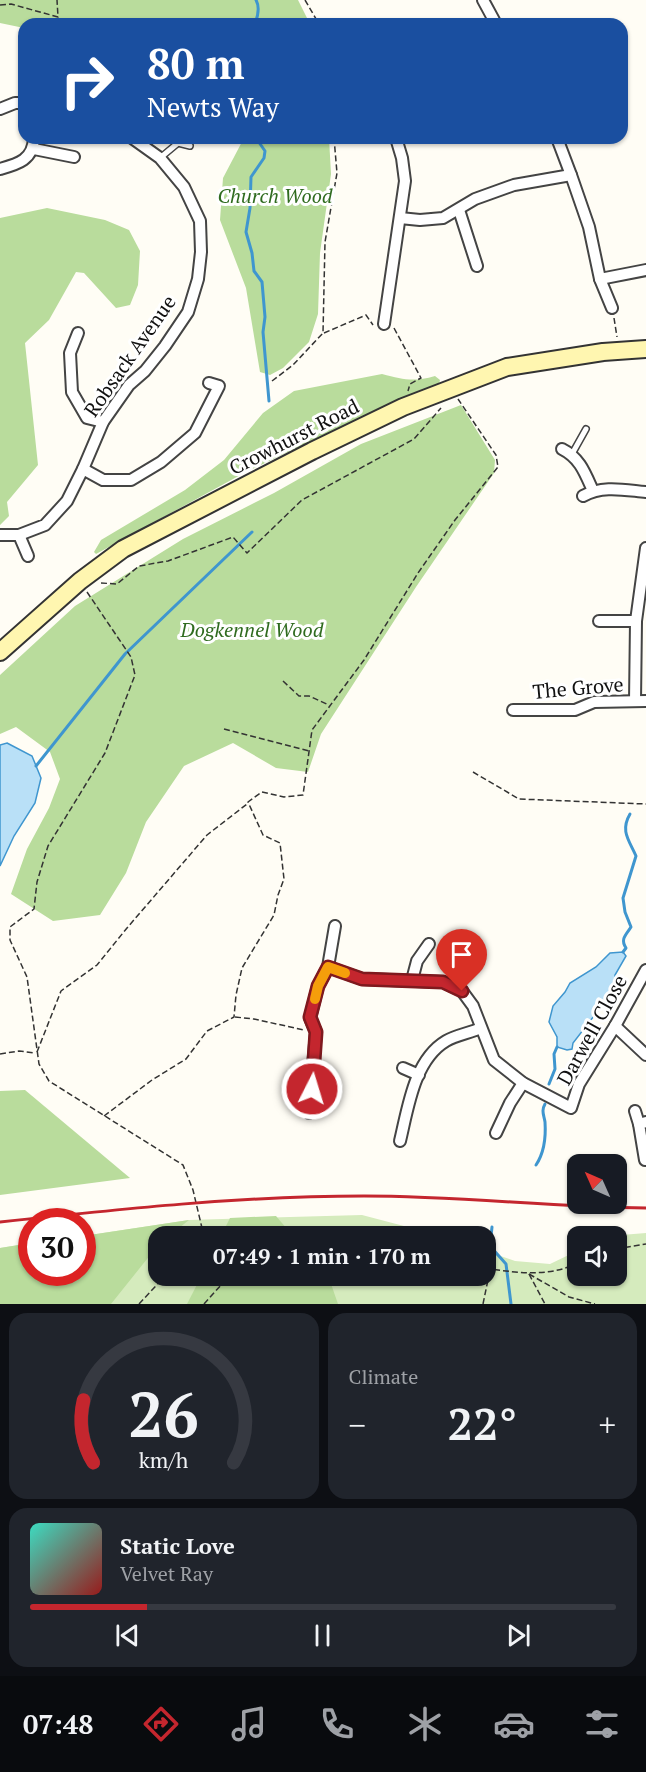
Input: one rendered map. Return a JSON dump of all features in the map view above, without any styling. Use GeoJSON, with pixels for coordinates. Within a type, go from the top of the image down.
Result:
{"type":"FeatureCollection","features":[{"type":"Feature","properties":{"kind":"main road","name":"Crowhurst Road"},"geometry":{"type":"LineString","coordinates":[[0,652],[80,581],[123,549],[312,451],[403,407],[507,367],[646,349]]}},
{"type":"Feature","properties":{"kind":"street"},"geometry":{"type":"LineString","coordinates":[[483,0],[493,18]]}},
{"type":"Feature","properties":{"kind":"street"},"geometry":{"type":"LineString","coordinates":[[0,109],[18,103]]}},
{"type":"Feature","properties":{"kind":"street"},"geometry":{"type":"LineString","coordinates":[[0,169],[15,165],[26,158],[33,144]]}},
{"type":"Feature","properties":{"kind":"street"},"geometry":{"type":"LineString","coordinates":[[37,144],[74,157]]}},
{"type":"Feature","properties":{"kind":"street","name":"Robsack Avenue"},"geometry":{"type":"LineString","coordinates":[[0,535],[19,536],[45,525],[67,501],[103,422],[129,385],[145,371],[165,346],[188,312],[198,279],[201,252],[200,221],[184,187],[160,158],[140,144]]}},
{"type":"Feature","properties":{"kind":"street"},"geometry":{"type":"LineString","coordinates":[[384,324],[405,181],[398,144]]}},
{"type":"Feature","properties":{"kind":"street"},"geometry":{"type":"LineString","coordinates":[[560,144],[589,227],[600,279],[612,308]]}},
{"type":"Feature","properties":{"kind":"street"},"geometry":{"type":"LineString","coordinates":[[400,218],[420,220],[443,218],[475,199],[514,185],[572,174]]}},
{"type":"Feature","properties":{"kind":"street"},"geometry":{"type":"LineString","coordinates":[[459,210],[477,266]]}},
{"type":"Feature","properties":{"kind":"street"},"geometry":{"type":"LineString","coordinates":[[600,279],[646,270]]}},
{"type":"Feature","properties":{"kind":"street"},"geometry":{"type":"LineString","coordinates":[[79,339],[70,353],[72,392],[87,418],[103,422]]}},
{"type":"Feature","properties":{"kind":"street"},"geometry":{"type":"LineString","coordinates":[[83,469],[103,480],[131,480],[161,462],[195,433],[219,386],[209,383]]}},
{"type":"Feature","properties":{"kind":"street"},"geometry":{"type":"LineString","coordinates":[[562,449],[572,454],[580,462],[588,493],[606,489],[646,492]]}},
{"type":"Feature","properties":{"kind":"street"},"geometry":{"type":"LineString","coordinates":[[19,536],[27,556]]}},
{"type":"Feature","properties":{"kind":"street"},"geometry":{"type":"LineString","coordinates":[[641,701],[636,621],[646,548]]}},
{"type":"Feature","properties":{"kind":"street"},"geometry":{"type":"LineString","coordinates":[[599,621],[636,621]]}},
{"type":"Feature","properties":{"kind":"street","name":"The Grove"},"geometry":{"type":"LineString","coordinates":[[513,710],[575,710],[594,702],[641,701]]}},
{"type":"Feature","properties":{"kind":"street"},"geometry":{"type":"LineString","coordinates":[[309,1113],[316,1032],[310,1017],[318,986],[328,967],[334,926]]}},
{"type":"Feature","properties":{"kind":"street"},"geometry":{"type":"LineString","coordinates":[[412,980],[417,961],[429,944]]}},
{"type":"Feature","properties":{"kind":"street"},"geometry":{"type":"LineString","coordinates":[[328,967],[362,979],[443,982],[462,991],[472,1006],[494,1060],[523,1083],[510,1103],[496,1133]]}},
{"type":"Feature","properties":{"kind":"street","name":"Darwell Close"},"geometry":{"type":"LineString","coordinates":[[523,1083],[571,1108],[579,1084],[646,970]]}},
{"type":"Feature","properties":{"kind":"street"},"geometry":{"type":"LineString","coordinates":[[615,1026],[646,1054]]}},
{"type":"Feature","properties":{"kind":"street"},"geometry":{"type":"LineString","coordinates":[[400,1141],[419,1075],[430,1055],[446,1041],[481,1028]]}},
{"type":"Feature","properties":{"kind":"street"},"geometry":{"type":"LineString","coordinates":[[403,1068],[419,1075]]}},
{"type":"Feature","properties":{"kind":"street"},"geometry":{"type":"LineString","coordinates":[[299,1087],[312,1089]]}},
{"type":"Feature","properties":{"kind":"street"},"geometry":{"type":"LineString","coordinates":[[636,1111],[642,1123],[645,1160]]}},
{"type":"Feature","properties":{"kind":"lane"},"geometry":{"type":"LineString","coordinates":[[160,158],[172,144]]}},
{"type":"Feature","properties":{"kind":"lane"},"geometry":{"type":"LineString","coordinates":[[185,144],[190,146]]}},
{"type":"Feature","properties":{"kind":"lane"},"geometry":{"type":"LineString","coordinates":[[572,454],[586,429]]}},
{"type":"Feature","properties":{"kind":"path"},"geometry":{"type":"LineString","coordinates":[[0,5],[11,4],[58,17],[57,0]]}},
{"type":"Feature","properties":{"kind":"path"},"geometry":{"type":"LineString","coordinates":[[305,0],[316,18]]}},
{"type":"Feature","properties":{"kind":"path"},"geometry":{"type":"LineString","coordinates":[[323,333],[325,242],[337,172],[335,144]]}},
{"type":"Feature","properties":{"kind":"path"},"geometry":{"type":"LineString","coordinates":[[612,308],[619,351]]}},
{"type":"Feature","properties":{"kind":"path"},"geometry":{"type":"LineString","coordinates":[[272,381],[293,365],[323,333],[366,315],[372,325],[393,326],[421,378],[410,384],[403,407]]}},
{"type":"Feature","properties":{"kind":"path"},"geometry":{"type":"LineString","coordinates":[[36,1053],[61,991],[97,965],[207,835],[261,792],[284,797],[303,795],[312,730],[364,660],[418,573],[455,520],[498,467],[496,454],[451,388],[439,412],[414,439],[302,500],[247,553],[233,537],[168,561],[139,566],[117,584],[80,581]]}},
{"type":"Feature","properties":{"kind":"path"},"geometry":{"type":"LineString","coordinates":[[80,581],[129,653],[135,675],[105,753],[48,846],[37,882],[34,909],[10,927],[10,940],[27,977],[34,1020],[36,1053],[39,1064],[49,1081],[183,1165],[193,1190],[202,1226]]}},
{"type":"Feature","properties":{"kind":"path"},"geometry":{"type":"LineString","coordinates":[[283,681],[299,696],[309,696],[330,706]]}},
{"type":"Feature","properties":{"kind":"path"},"geometry":{"type":"LineString","coordinates":[[224,729],[309,751]]}},
{"type":"Feature","properties":{"kind":"path"},"geometry":{"type":"LineString","coordinates":[[473,772],[519,799],[646,804]]}},
{"type":"Feature","properties":{"kind":"path"},"geometry":{"type":"LineString","coordinates":[[234,1017],[242,968],[274,915],[284,879],[280,843],[263,835],[248,802]]}},
{"type":"Feature","properties":{"kind":"path"},"geometry":{"type":"LineString","coordinates":[[104,1116],[152,1080],[186,1059],[207,1031],[234,1017],[316,1032]]}},
{"type":"Feature","properties":{"kind":"path"},"geometry":{"type":"LineString","coordinates":[[0,1054],[20,1051],[36,1053]]}},
{"type":"Feature","properties":{"kind":"path"},"geometry":{"type":"LineString","coordinates":[[627,1247],[646,1244]]}},
{"type":"Feature","properties":{"kind":"path"},"geometry":{"type":"LineString","coordinates":[[496,1270],[544,1274],[567,1268]]}},
{"type":"Feature","properties":{"kind":"path"},"geometry":{"type":"LineString","coordinates":[[528,1274],[545,1304]]}},
{"type":"Feature","properties":{"kind":"path"},"geometry":{"type":"LineString","coordinates":[[528,1274],[569,1296],[595,1304]]}},
{"type":"Feature","properties":{"kind":"path"},"geometry":{"type":"LineString","coordinates":[[139,1304],[156,1286]]}},
{"type":"Feature","properties":{"kind":"path"},"geometry":{"type":"LineString","coordinates":[[204,1304],[220,1286]]}},
{"type":"Feature","properties":{"kind":"path"},"geometry":{"type":"LineString","coordinates":[[483,1304],[487,1286]]}},
{"type":"Feature","properties":{"kind":"green space"},"geometry":{"type":"Polygon","coordinates":[[[0,0],[298,0],[307,18],[18,18],[18,27],[0,23],[0,0]]]}},
{"type":"Feature","properties":{"kind":"green space","name":"Church Wood"},"geometry":{"type":"Polygon","coordinates":[[[241,144],[329,144],[331,174],[320,253],[318,314],[309,342],[283,368],[270,375],[260,372],[246,288],[220,220],[223,178],[241,144]]]}},
{"type":"Feature","properties":{"kind":"green space"},"geometry":{"type":"Polygon","coordinates":[[[47,208],[105,220],[129,230],[140,251],[138,285],[130,305],[116,308],[84,273],[76,272],[49,320],[25,343],[38,465],[7,502],[9,516],[0,525],[0,218],[47,208]]]}},
{"type":"Feature","properties":{"kind":"green space"},"geometry":{"type":"Polygon","coordinates":[[[382,374],[409,380],[435,376],[440,380],[439,384],[422,396],[353,421],[244,473],[96,554],[94,552],[101,540],[185,490],[224,460],[263,413],[294,391],[382,374]]]}},
{"type":"Feature","properties":{"kind":"green space","name":"Dogkennel Wood"},"geometry":{"type":"Polygon","coordinates":[[[461,405],[495,460],[494,473],[416,587],[321,734],[308,772],[276,768],[233,743],[184,766],[146,822],[126,873],[100,915],[53,921],[11,894],[27,849],[49,808],[60,779],[50,752],[16,727],[0,734],[0,675],[75,606],[183,539],[274,493],[361,444],[461,405]]]}},
{"type":"Feature","properties":{"kind":"green space"},"geometry":{"type":"Polygon","coordinates":[[[25,1090],[130,1178],[0,1195],[0,1091],[25,1090]]]}},
{"type":"Feature","properties":{"kind":"green space"},"geometry":{"type":"Polygon","coordinates":[[[362,1215],[404,1226],[149,1226],[189,1220],[362,1215]]]}},
{"type":"Feature","properties":{"kind":"green space"},"geometry":{"type":"Polygon","coordinates":[[[276,1216],[284,1226],[226,1226],[230,1218],[276,1216]]]}},
{"type":"Feature","properties":{"kind":"green space"},"geometry":{"type":"Polygon","coordinates":[[[189,1220],[182,1226],[149,1226],[189,1220]]]}},
{"type":"Feature","properties":{"kind":"green space"},"geometry":{"type":"Polygon","coordinates":[[[148,1226],[148,1286],[496,1286],[496,1254],[515,1261],[550,1264],[567,1256],[567,1286],[627,1286],[627,1235],[646,1233],[646,1304],[0,1304],[0,1248],[18,1245],[18,1286],[96,1286],[96,1234],[148,1226]]]}},
{"type":"Feature","properties":{"kind":"green space"},"geometry":{"type":"Polygon","coordinates":[[[148,1226],[148,1258],[111,1304],[0,1304],[0,1248],[18,1245],[18,1286],[96,1286],[96,1234],[148,1226]]]}},
{"type":"Feature","properties":{"kind":"green space"},"geometry":{"type":"Polygon","coordinates":[[[196,1286],[332,1286],[338,1304],[187,1304],[196,1286]]]}},
{"type":"Feature","properties":{"kind":"water"},"geometry":{"type":"Polygon","coordinates":[[[7,743],[32,756],[41,778],[35,803],[14,836],[0,866],[0,745],[7,743]]]}},
{"type":"Feature","properties":{"kind":"water"},"geometry":{"type":"Polygon","coordinates":[[[623,952],[626,956],[615,975],[614,984],[604,1003],[573,1043],[572,1049],[557,1047],[557,1037],[549,1022],[553,1006],[570,983],[596,967],[610,953],[623,952]]]}},
{"type":"Feature","properties":{"kind":"waterway"},"geometry":{"type":"LineString","coordinates":[[256,0],[258,6],[256,18]]}},
{"type":"Feature","properties":{"kind":"waterway"},"geometry":{"type":"LineString","coordinates":[[260,144],[265,151],[264,158],[251,177],[250,208],[246,232],[254,271],[262,282],[265,317],[263,332],[269,401]]}},
{"type":"Feature","properties":{"kind":"waterway"},"geometry":{"type":"LineString","coordinates":[[36,766],[125,654],[252,532]]}},
{"type":"Feature","properties":{"kind":"waterway"},"geometry":{"type":"LineString","coordinates":[[623,952],[626,948],[624,937],[631,927],[623,898],[636,856],[626,831],[630,814]]}},
{"type":"Feature","properties":{"kind":"waterway"},"geometry":{"type":"LineString","coordinates":[[549,1084],[555,1069],[554,1054],[557,1047]]}},
{"type":"Feature","properties":{"kind":"waterway"},"geometry":{"type":"LineString","coordinates":[[536,1165],[545,1139],[543,1111],[545,1104]]}},
{"type":"Feature","properties":{"kind":"waterway"},"geometry":{"type":"LineString","coordinates":[[496,1253],[506,1264],[511,1304]]}},
{"type":"Feature","properties":{"kind":"railway"},"geometry":{"type":"LineString","coordinates":[[0,1222],[182,1204],[273,1198],[364,1196],[646,1208]]}},
{"type":"Feature","properties":{"kind":"slow traffic"},"geometry":{"type":"LineString","coordinates":[[315,999],[318,986],[328,967],[345,973]]}},
{"type":"Feature","properties":{"kind":"route"},"geometry":{"type":"LineString","coordinates":[[312,1089],[316,1032],[310,1017],[318,986],[328,967],[362,979],[443,982],[462,991]]}}]}
